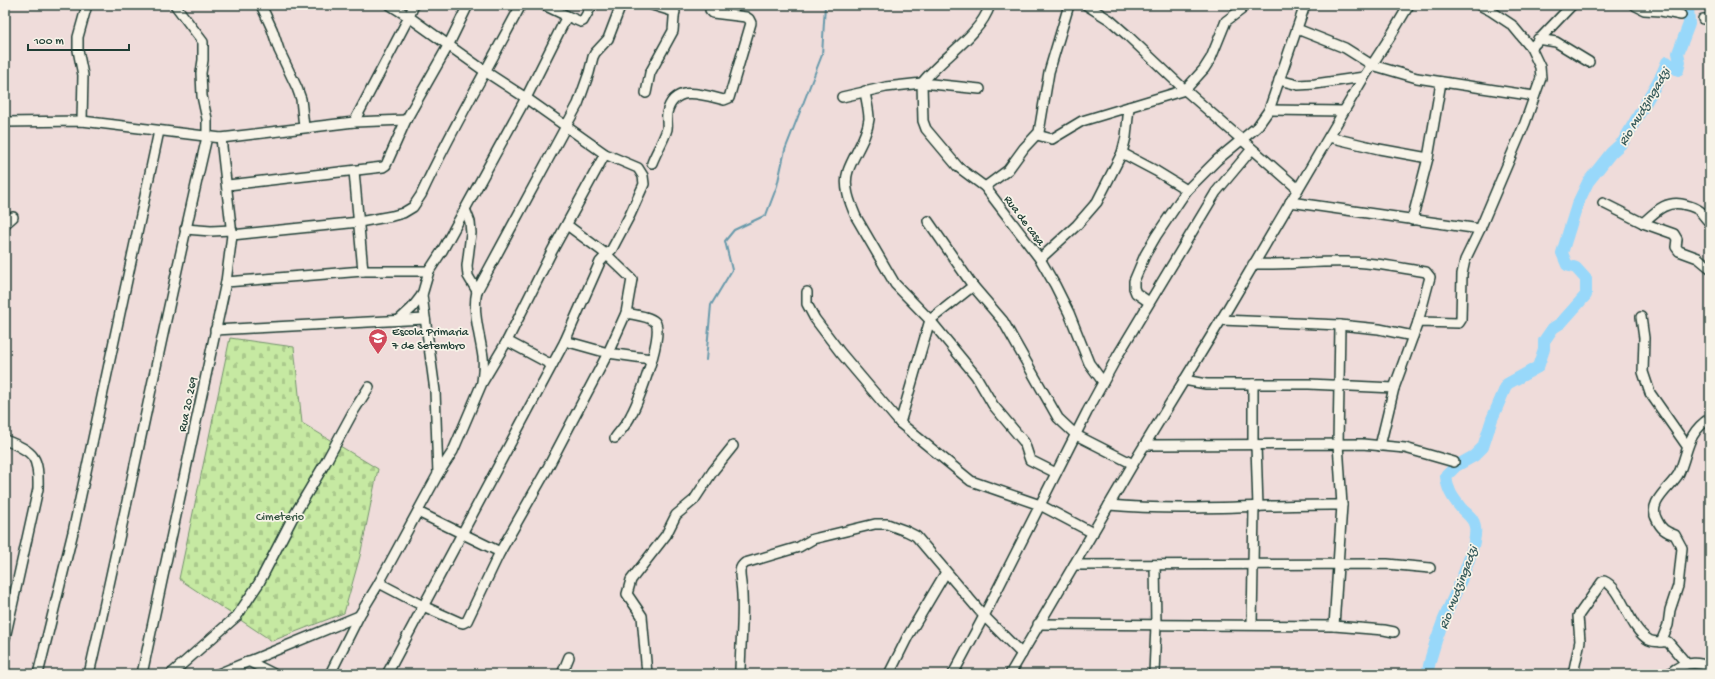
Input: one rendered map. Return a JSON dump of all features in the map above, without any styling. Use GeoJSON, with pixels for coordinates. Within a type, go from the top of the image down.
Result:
{"type":"FeatureCollection","features":[{"type":"Feature","properties":{"kind":"street"},"geometry":{"type":"LineString","coordinates":[[82,121],[83,75],[78,50],[78,38],[87,5]]}},
{"type":"Feature","properties":{"kind":"street"},"geometry":{"type":"LineString","coordinates":[[89,674],[119,546],[185,229],[207,137],[208,118],[202,96],[201,73],[203,42],[175,5]]}},
{"type":"Feature","properties":{"kind":"street"},"geometry":{"type":"LineString","coordinates":[[261,5],[301,99],[304,127]]}},
{"type":"Feature","properties":{"kind":"street"},"geometry":{"type":"LineString","coordinates":[[386,674],[565,341],[600,262],[612,249],[644,184],[643,176],[638,168],[605,154],[390,5]]}},
{"type":"Feature","properties":{"kind":"street"},"geometry":{"type":"LineString","coordinates":[[354,122],[414,5]]}},
{"type":"Feature","properties":{"kind":"street"},"geometry":{"type":"LineString","coordinates":[[228,185],[377,169],[386,164],[406,120],[448,46],[468,5]]}},
{"type":"Feature","properties":{"kind":"street"},"geometry":{"type":"LineString","coordinates":[[185,229],[232,233],[359,222],[403,213],[413,207],[421,195],[470,98],[486,72],[522,5]]}},
{"type":"Feature","properties":{"kind":"street"},"geometry":{"type":"LineString","coordinates":[[544,5],[581,22],[583,22],[592,5]]}},
{"type":"Feature","properties":{"kind":"street"},"geometry":{"type":"LineString","coordinates":[[482,383],[483,359],[475,298],[477,291],[578,104],[595,53],[608,39],[621,5]]}},
{"type":"Feature","properties":{"kind":"street"},"geometry":{"type":"LineString","coordinates":[[646,93],[650,73],[673,31],[675,8],[652,5]]}},
{"type":"Feature","properties":{"kind":"street"},"geometry":{"type":"LineString","coordinates":[[652,163],[667,129],[667,113],[673,101],[680,96],[691,92],[724,100],[729,98],[751,23],[746,17],[713,13],[710,10],[711,5]]}},
{"type":"Feature","properties":{"kind":"street"},"geometry":{"type":"LineString","coordinates":[[922,83],[972,34],[984,18],[990,5]]}},
{"type":"Feature","properties":{"kind":"street"},"geometry":{"type":"LineString","coordinates":[[985,187],[1008,170],[1024,148],[1037,135],[1049,72],[1068,5]]}},
{"type":"Feature","properties":{"kind":"street"},"geometry":{"type":"LineString","coordinates":[[1086,5],[1110,20],[1185,90],[1298,189]]}},
{"type":"Feature","properties":{"kind":"street"},"geometry":{"type":"LineString","coordinates":[[1037,135],[1052,139],[1056,138],[1082,121],[1185,90],[1204,69],[1211,58],[1226,21],[1240,10],[1243,5]]}},
{"type":"Feature","properties":{"kind":"street"},"geometry":{"type":"LineString","coordinates":[[1149,302],[1136,293],[1134,288],[1134,281],[1145,255],[1187,190],[1217,160],[1257,126],[1269,110],[1304,9],[1295,5]]}},
{"type":"Feature","properties":{"kind":"street"},"geometry":{"type":"LineString","coordinates":[[1010,674],[1133,464],[1221,320],[1364,77],[1409,5]]}},
{"type":"Feature","properties":{"kind":"street"},"geometry":{"type":"LineString","coordinates":[[1418,322],[1455,324],[1461,320],[1462,274],[1464,260],[1480,229],[1525,123],[1541,78],[1540,67],[1531,48],[1512,25],[1493,8],[1478,5]]}},
{"type":"Feature","properties":{"kind":"street"},"geometry":{"type":"LineString","coordinates":[[1531,48],[1572,5]]}},
{"type":"Feature","properties":{"kind":"street"},"geometry":{"type":"LineString","coordinates":[[1634,5],[1644,10],[1662,11],[1681,15]]}},
{"type":"Feature","properties":{"kind":"street"},"geometry":{"type":"LineString","coordinates":[[399,320],[412,308],[422,295],[429,271],[442,251],[526,98],[567,16]]}},
{"type":"Feature","properties":{"kind":"street"},"geometry":{"type":"LineString","coordinates":[[1297,29],[1345,48],[1372,65],[1417,78],[1534,96]]}},
{"type":"Feature","properties":{"kind":"street"},"geometry":{"type":"LineString","coordinates":[[1538,39],[1556,42],[1589,62]]}},
{"type":"Feature","properties":{"kind":"street"},"geometry":{"type":"LineString","coordinates":[[1279,80],[1298,84],[1310,84],[1364,77]]}},
{"type":"Feature","properties":{"kind":"street"},"geometry":{"type":"LineString","coordinates":[[1412,220],[1428,158],[1441,82]]}},
{"type":"Feature","properties":{"kind":"street"},"geometry":{"type":"LineString","coordinates":[[842,97],[886,87],[922,83],[980,89]]}},
{"type":"Feature","properties":{"kind":"street","name":"Rua de casa"},"geometry":{"type":"LineString","coordinates":[[922,83],[923,121],[926,129],[958,168],[985,187],[1040,259],[1069,313],[1089,363],[1104,382]]}},
{"type":"Feature","properties":{"kind":"street"},"geometry":{"type":"LineString","coordinates":[[865,91],[869,118],[862,142],[848,171],[846,185],[851,206],[895,284],[930,320],[976,376],[993,405],[1024,442],[1030,460],[1056,473]]}},
{"type":"Feature","properties":{"kind":"street"},"geometry":{"type":"LineString","coordinates":[[1040,259],[1090,211],[1097,202],[1122,152],[1126,137],[1129,107]]}},
{"type":"Feature","properties":{"kind":"street"},"geometry":{"type":"LineString","coordinates":[[1269,110],[1344,111]]}},
{"type":"Feature","properties":{"kind":"street"},"geometry":{"type":"LineString","coordinates":[[5,122],[82,121],[221,138],[354,122],[406,120]]}},
{"type":"Feature","properties":{"kind":"street"},"geometry":{"type":"LineString","coordinates":[[38,674],[73,532],[159,131]]}},
{"type":"Feature","properties":{"kind":"street"},"geometry":{"type":"LineString","coordinates":[[1329,136],[1379,149],[1428,158]]}},
{"type":"Feature","properties":{"kind":"street","name":"Rua 20.269"},"geometry":{"type":"LineString","coordinates":[[142,674],[226,282],[232,233],[228,185],[221,138]]}},
{"type":"Feature","properties":{"kind":"street"},"geometry":{"type":"LineString","coordinates":[[953,674],[1076,435],[1149,302],[1216,192],[1244,156],[1252,149]]}},
{"type":"Feature","properties":{"kind":"street"},"geometry":{"type":"LineString","coordinates":[[1122,152],[1187,190]]}},
{"type":"Feature","properties":{"kind":"street"},"geometry":{"type":"LineString","coordinates":[[330,674],[359,616],[379,583],[438,474],[453,451],[482,383],[507,341],[605,154]]}},
{"type":"Feature","properties":{"kind":"street"},"geometry":{"type":"LineString","coordinates":[[354,172],[363,271]]}},
{"type":"Feature","properties":{"kind":"street"},"geometry":{"type":"LineString","coordinates":[[1290,202],[1480,229]]}},
{"type":"Feature","properties":{"kind":"street"},"geometry":{"type":"LineString","coordinates":[[1643,223],[1660,208],[1675,202],[1699,210],[1710,223]]}},
{"type":"Feature","properties":{"kind":"street"},"geometry":{"type":"LineString","coordinates":[[1603,203],[1643,223],[1674,234],[1677,239],[1676,247],[1679,251],[1698,258],[1710,268]]}},
{"type":"Feature","properties":{"kind":"street"},"geometry":{"type":"LineString","coordinates":[[465,209],[470,222],[471,233],[467,266],[468,276],[477,291]]}},
{"type":"Feature","properties":{"kind":"street"},"geometry":{"type":"LineString","coordinates":[[5,224],[13,217]]}},
{"type":"Feature","properties":{"kind":"street"},"geometry":{"type":"LineString","coordinates":[[928,221],[973,286],[1003,321],[1058,418],[1076,435],[1133,464]]}},
{"type":"Feature","properties":{"kind":"street"},"geometry":{"type":"LineString","coordinates":[[379,583],[422,606],[463,624],[467,621],[500,552],[546,470],[608,353],[626,313],[632,279],[606,254],[567,225]]}},
{"type":"Feature","properties":{"kind":"street"},"geometry":{"type":"LineString","coordinates":[[1254,264],[1281,265],[1364,262],[1426,272],[1430,277],[1418,322],[1394,388],[1380,446]]}},
{"type":"Feature","properties":{"kind":"street"},"geometry":{"type":"LineString","coordinates":[[226,282],[363,271],[429,271]]}},
{"type":"Feature","properties":{"kind":"street"},"geometry":{"type":"LineString","coordinates":[[900,423],[930,320],[973,286]]}},
{"type":"Feature","properties":{"kind":"street"},"geometry":{"type":"LineString","coordinates":[[807,292],[807,304],[815,319],[869,388],[900,423],[971,481],[1040,505],[1093,533]]}},
{"type":"Feature","properties":{"kind":"street"},"geometry":{"type":"LineString","coordinates":[[422,295],[436,391],[438,474]]}},
{"type":"Feature","properties":{"kind":"street"},"geometry":{"type":"LineString","coordinates":[[615,438],[630,417],[637,402],[657,340],[656,323],[652,320],[626,313]]}},
{"type":"Feature","properties":{"kind":"street"},"geometry":{"type":"LineString","coordinates":[[1641,317],[1644,338],[1643,372],[1650,392],[1687,446]]}},
{"type":"Feature","properties":{"kind":"street"},"geometry":{"type":"LineString","coordinates":[[215,330],[425,319]]}},
{"type":"Feature","properties":{"kind":"street"},"geometry":{"type":"LineString","coordinates":[[1221,320],[1340,325],[1379,329],[1413,336]]}},
{"type":"Feature","properties":{"kind":"street"},"geometry":{"type":"LineString","coordinates":[[1334,626],[1342,505],[1338,444],[1340,325]]}},
{"type":"Feature","properties":{"kind":"street"},"geometry":{"type":"LineString","coordinates":[[507,341],[552,365]]}},
{"type":"Feature","properties":{"kind":"street"},"geometry":{"type":"LineString","coordinates":[[565,341],[608,353],[652,359]]}},
{"type":"Feature","properties":{"kind":"street"},"geometry":{"type":"LineString","coordinates":[[1184,380],[1206,384],[1339,385],[1394,388]]}},
{"type":"Feature","properties":{"kind":"street"},"geometry":{"type":"LineString","coordinates":[[1252,624],[1256,507],[1253,384]]}},
{"type":"Feature","properties":{"kind":"street"},"geometry":{"type":"LineString","coordinates":[[171,674],[238,616],[259,583],[292,519],[353,412],[369,387]]}},
{"type":"Feature","properties":{"kind":"street"},"geometry":{"type":"LineString","coordinates":[[1661,642],[1677,592],[1682,548],[1675,534],[1665,531],[1660,526],[1655,517],[1654,508],[1665,488],[1678,474],[1687,446],[1695,431],[1710,418]]}},
{"type":"Feature","properties":{"kind":"street"},"geometry":{"type":"LineString","coordinates":[[5,440],[24,448],[34,458],[38,469],[38,489],[5,638]]}},
{"type":"Feature","properties":{"kind":"street"},"geometry":{"type":"LineString","coordinates":[[1146,445],[1338,444],[1380,446],[1406,448],[1454,462]]}},
{"type":"Feature","properties":{"kind":"street"},"geometry":{"type":"LineString","coordinates":[[648,674],[642,616],[627,594],[631,580],[666,535],[676,515],[699,494],[713,472],[733,446]]}},
{"type":"Feature","properties":{"kind":"street"},"geometry":{"type":"LineString","coordinates":[[1109,505],[1156,508],[1342,505]]}},
{"type":"Feature","properties":{"kind":"street"},"geometry":{"type":"LineString","coordinates":[[418,512],[462,532],[500,552]]}},
{"type":"Feature","properties":{"kind":"street"},"geometry":{"type":"LineString","coordinates":[[740,674],[743,602],[740,571],[741,566],[745,563],[799,547],[812,539],[881,523],[906,531],[916,536],[984,616],[1022,654]]}},
{"type":"Feature","properties":{"kind":"street"},"geometry":{"type":"LineString","coordinates":[[1074,565],[1387,564],[1430,568]]}},
{"type":"Feature","properties":{"kind":"street"},"geometry":{"type":"LineString","coordinates":[[1154,674],[1156,625],[1155,565]]}},
{"type":"Feature","properties":{"kind":"street"},"geometry":{"type":"LineString","coordinates":[[889,674],[908,636],[946,572]]}},
{"type":"Feature","properties":{"kind":"street"},"geometry":{"type":"LineString","coordinates":[[1573,674],[1580,641],[1578,616],[1602,582],[1607,582],[1613,588],[1633,624],[1648,639],[1652,641],[1668,642],[1686,663]]}},
{"type":"Feature","properties":{"kind":"street"},"geometry":{"type":"LineString","coordinates":[[218,674],[359,616]]}},
{"type":"Feature","properties":{"kind":"street"},"geometry":{"type":"LineString","coordinates":[[1038,624],[1252,624],[1334,626],[1394,632]]}},
{"type":"Feature","properties":{"kind":"street"},"geometry":{"type":"LineString","coordinates":[[562,674],[569,657]]}},
{"type":"Feature","properties":{"kind":"street"},"geometry":{"type":"LineString","coordinates":[[248,661],[274,674]]}},
{"type":"Feature","properties":{"kind":"street"},"geometry":{"type":"LineString","coordinates":[[1669,674],[1686,663],[1700,663],[1710,667]]}},
{"type":"Feature","properties":{"kind":"green space","name":"Cimeterio"},"geometry":{"type":"Polygon","coordinates":[[[230,338],[294,347],[302,423],[378,469],[360,556],[344,613],[272,641],[179,579],[230,338]]]}},
{"type":"Feature","properties":{"kind":"waterway"},"geometry":{"type":"LineString","coordinates":[[706,360],[711,305],[732,270],[725,241],[734,230],[766,215],[777,186],[785,150],[822,55],[825,5]]}},
{"type":"Feature","properties":{"kind":"waterway","name":"Rio Mudzingadzi"},"geometry":{"type":"LineString","coordinates":[[1427,674],[1431,656],[1446,613],[1471,555],[1475,535],[1473,521],[1461,508],[1453,496],[1449,489],[1446,476],[1456,466],[1474,456],[1483,447],[1492,419],[1507,384],[1538,367],[1544,349],[1544,341],[1553,328],[1561,323],[1586,295],[1586,279],[1576,268],[1567,265],[1562,253],[1577,205],[1588,182],[1611,153],[1623,142],[1661,76],[1667,62],[1678,70],[1680,62],[1678,53],[1689,24],[1688,5]]}},
{"type":"Feature","properties":{"kind":"place","name":"Escola Primaria 7 de Setembro"},"geometry":{"type":"Point","coordinates":[378,355]}}]}
